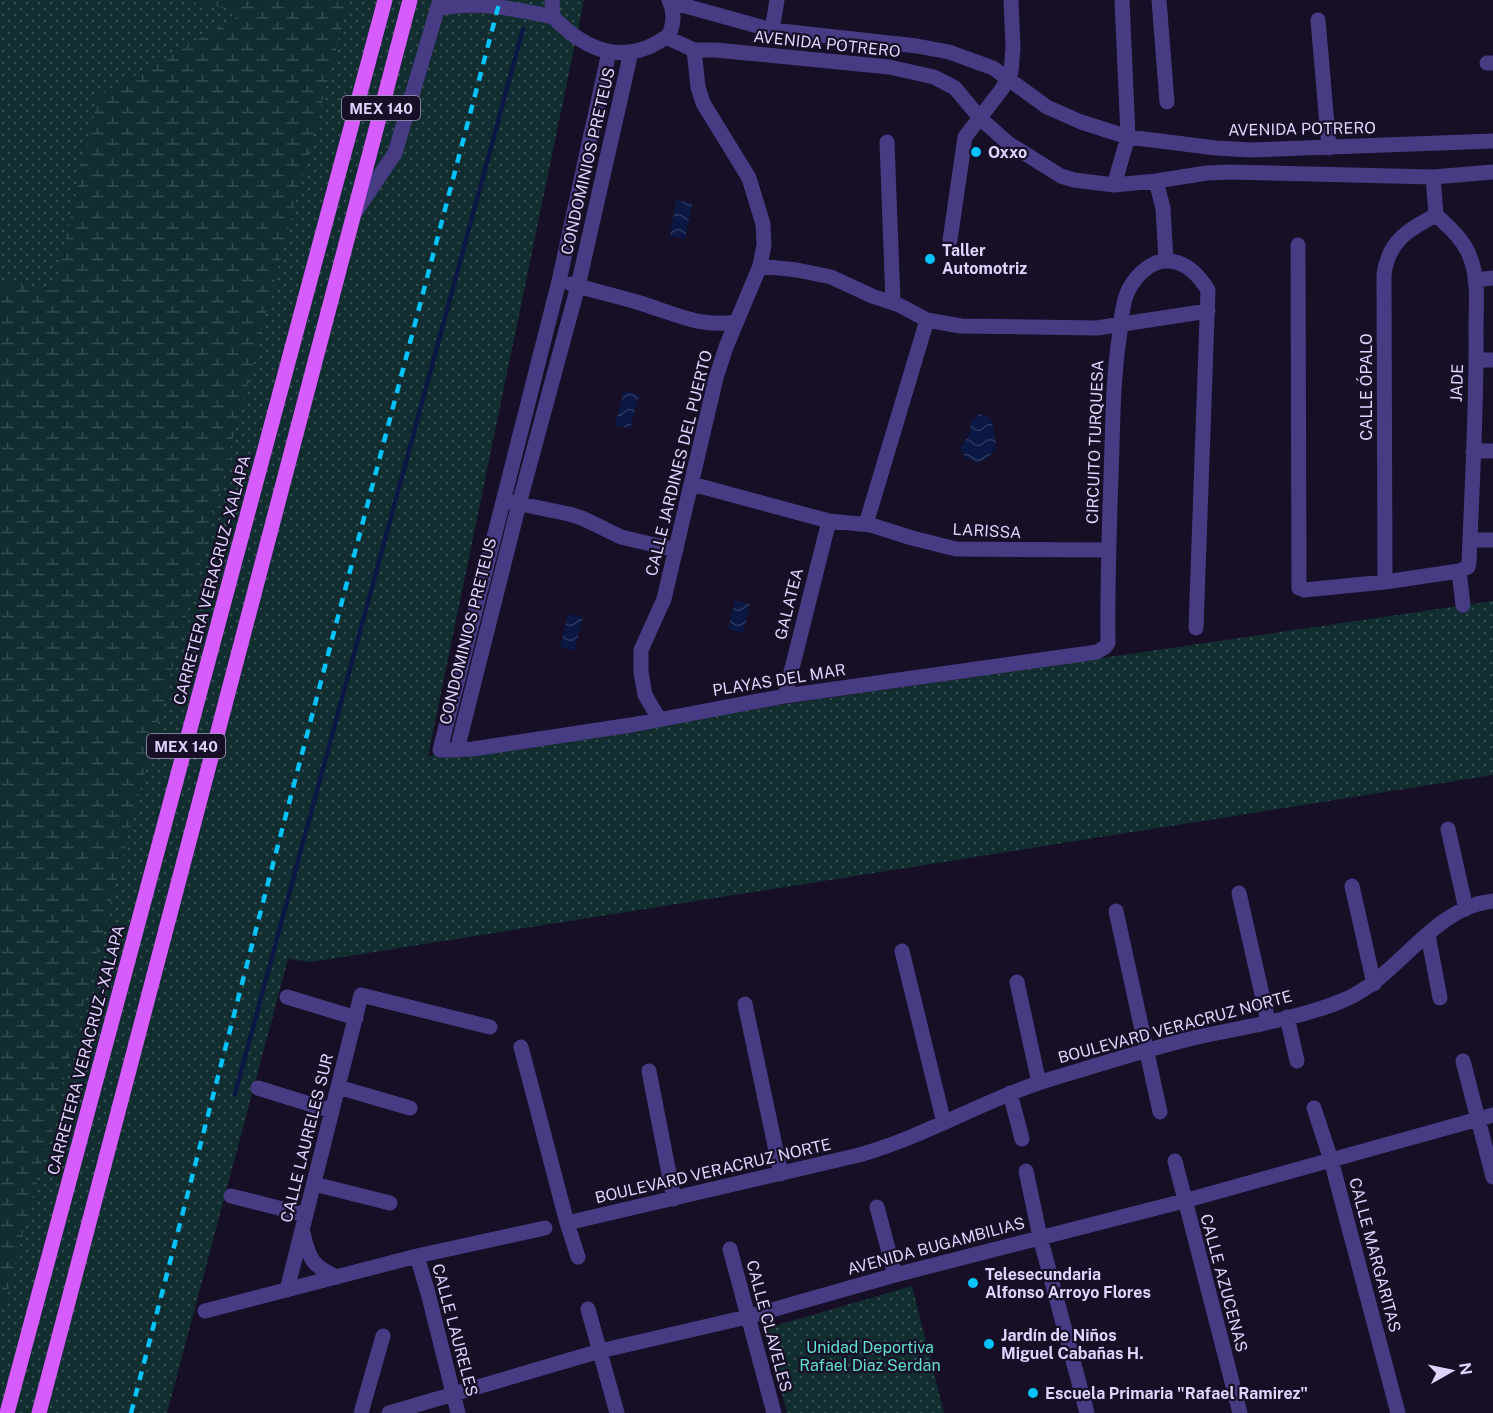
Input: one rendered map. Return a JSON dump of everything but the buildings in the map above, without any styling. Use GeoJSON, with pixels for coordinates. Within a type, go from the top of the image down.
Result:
{"type":"FeatureCollection","features":[{"type":"Feature","properties":{"kind":"main road","name":"CARRETERA VERACRUZ - XALAPA"},"geometry":{"type":"LineString","coordinates":[[7,1413],[385,0]]}},
{"type":"Feature","properties":{"kind":"main road","name":"MEX 140"},"geometry":{"type":"LineString","coordinates":[[39,1413],[410,0]]}},
{"type":"Feature","properties":{"kind":"street"},"geometry":{"type":"LineString","coordinates":[[552,0],[553,17]]}},
{"type":"Feature","properties":{"kind":"street"},"geometry":{"type":"LineString","coordinates":[[772,30],[777,0]]}},
{"type":"Feature","properties":{"kind":"street"},"geometry":{"type":"LineString","coordinates":[[950,240],[962,145],[969,130],[1008,80],[1013,59],[1011,0]]}},
{"type":"Feature","properties":{"kind":"street"},"geometry":{"type":"LineString","coordinates":[[1114,185],[1128,137],[1122,0]]}},
{"type":"Feature","properties":{"kind":"street"},"geometry":{"type":"LineString","coordinates":[[1159,0],[1167,102]]}},
{"type":"Feature","properties":{"kind":"street"},"geometry":{"type":"LineString","coordinates":[[353,216],[395,153],[439,4],[479,3],[553,17],[577,39],[609,52],[632,52],[666,37],[672,29],[674,17],[670,1]]}},
{"type":"Feature","properties":{"kind":"street","name":"AVENIDA POTRERO"},"geometry":{"type":"LineString","coordinates":[[670,1],[772,30],[917,46],[949,52],[993,68],[1062,114],[1128,137],[1233,150],[1493,141]]}},
{"type":"Feature","properties":{"kind":"street"},"geometry":{"type":"LineString","coordinates":[[1318,20],[1329,148]]}},
{"type":"Feature","properties":{"kind":"street"},"geometry":{"type":"LineString","coordinates":[[666,37],[694,50]]}},
{"type":"Feature","properties":{"kind":"street","name":"AVENIDA POTRERO"},"geometry":{"type":"LineString","coordinates":[[694,50],[889,68],[934,77],[955,88],[980,118],[1008,143],[1061,176],[1090,183],[1114,185],[1156,182],[1181,176],[1230,172],[1433,177],[1493,172]]}},
{"type":"Feature","properties":{"kind":"street","name":"CALLE JARDINES DEL PUERTO"},"geometry":{"type":"LineString","coordinates":[[659,719],[645,695],[641,672],[641,650],[664,599],[716,378],[736,322],[760,266],[764,245],[759,206],[749,178],[738,156],[703,103],[698,87],[694,50]]}},
{"type":"Feature","properties":{"kind":"street","name":"CONDOMINIOS PRETEUS"},"geometry":{"type":"LineString","coordinates":[[609,52],[559,281],[439,749],[441,751],[457,750],[519,504],[578,286],[632,52]]}},
{"type":"Feature","properties":{"kind":"street"},"geometry":{"type":"LineString","coordinates":[[887,142],[893,302]]}},
{"type":"Feature","properties":{"kind":"street"},"geometry":{"type":"LineString","coordinates":[[1433,177],[1436,215]]}},
{"type":"Feature","properties":{"kind":"street"},"geometry":{"type":"LineString","coordinates":[[1156,182],[1163,208],[1166,261],[1177,262],[1200,278],[1208,291],[1197,628]]}},
{"type":"Feature","properties":{"kind":"street","name":"JADE"},"geometry":{"type":"LineString","coordinates":[[1436,215],[1463,243],[1470,256],[1475,280],[1476,360],[1470,540],[1464,568],[1463,605]]}},
{"type":"Feature","properties":{"kind":"street","name":"CALLE ÓPALO"},"geometry":{"type":"LineString","coordinates":[[1385,582],[1385,263],[1400,238],[1409,230],[1436,215]]}},
{"type":"Feature","properties":{"kind":"street"},"geometry":{"type":"LineString","coordinates":[[1298,245],[1299,588],[1304,590],[1385,582],[1464,568]]}},
{"type":"Feature","properties":{"kind":"street","name":"CIRCUITO TURQUESA"},"geometry":{"type":"LineString","coordinates":[[1107,645],[1113,408],[1117,351],[1125,297],[1133,280],[1152,265],[1166,261]]}},
{"type":"Feature","properties":{"kind":"street"},"geometry":{"type":"LineString","coordinates":[[760,266],[831,277],[872,296],[893,302],[927,320],[961,326],[1079,328],[1121,325],[1208,311]]}},
{"type":"Feature","properties":{"kind":"street"},"geometry":{"type":"LineString","coordinates":[[1475,280],[1493,278]]}},
{"type":"Feature","properties":{"kind":"street"},"geometry":{"type":"LineString","coordinates":[[559,281],[636,301],[696,322],[712,324],[736,322]]}},
{"type":"Feature","properties":{"kind":"street"},"geometry":{"type":"LineString","coordinates":[[866,524],[927,320]]}},
{"type":"Feature","properties":{"kind":"street"},"geometry":{"type":"LineString","coordinates":[[1476,360],[1493,360]]}},
{"type":"Feature","properties":{"kind":"street"},"geometry":{"type":"LineString","coordinates":[[1473,452],[1493,451]]}},
{"type":"Feature","properties":{"kind":"street","name":"LARISSA"},"geometry":{"type":"LineString","coordinates":[[692,484],[829,521],[866,524],[956,549],[1109,550]]}},
{"type":"Feature","properties":{"kind":"street"},"geometry":{"type":"LineString","coordinates":[[502,500],[569,514],[621,537],[676,550]]}},
{"type":"Feature","properties":{"kind":"street","name":"GALATEA"},"geometry":{"type":"LineString","coordinates":[[785,696],[829,521]]}},
{"type":"Feature","properties":{"kind":"street"},"geometry":{"type":"LineString","coordinates":[[1470,540],[1493,540]]}},
{"type":"Feature","properties":{"kind":"street","name":"PLAYAS DEL MAR"},"geometry":{"type":"LineString","coordinates":[[457,750],[635,725],[785,696],[1097,652],[1107,645]]}},
{"type":"Feature","properties":{"kind":"street"},"geometry":{"type":"LineString","coordinates":[[1448,829],[1466,909]]}},
{"type":"Feature","properties":{"kind":"street"},"geometry":{"type":"LineString","coordinates":[[1352,886],[1374,984]]}},
{"type":"Feature","properties":{"kind":"street"},"geometry":{"type":"LineString","coordinates":[[1239,893],[1268,1021]]}},
{"type":"Feature","properties":{"kind":"street","name":"BOULEVARD VERACRUZ NORTE"},"geometry":{"type":"LineString","coordinates":[[567,1223],[875,1151],[1010,1093],[1039,1083],[1148,1050],[1338,1003],[1374,984],[1437,926],[1466,909],[1482,902],[1493,901]]}},
{"type":"Feature","properties":{"kind":"street"},"geometry":{"type":"LineString","coordinates":[[1116,911],[1160,1112]]}},
{"type":"Feature","properties":{"kind":"street"},"geometry":{"type":"LineString","coordinates":[[1428,935],[1440,998]]}},
{"type":"Feature","properties":{"kind":"street"},"geometry":{"type":"LineString","coordinates":[[902,951],[944,1123]]}},
{"type":"Feature","properties":{"kind":"street"},"geometry":{"type":"LineString","coordinates":[[1017,982],[1039,1083]]}},
{"type":"Feature","properties":{"kind":"street","name":"CALLE LAURELES SUR"},"geometry":{"type":"LineString","coordinates":[[287,1290],[362,995],[490,1028]]}},
{"type":"Feature","properties":{"kind":"street"},"geometry":{"type":"LineString","coordinates":[[287,997],[356,1018]]}},
{"type":"Feature","properties":{"kind":"street"},"geometry":{"type":"LineString","coordinates":[[745,1004],[781,1174]]}},
{"type":"Feature","properties":{"kind":"street"},"geometry":{"type":"LineString","coordinates":[[1287,1017],[1297,1061]]}},
{"type":"Feature","properties":{"kind":"street"},"geometry":{"type":"LineString","coordinates":[[521,1047],[578,1257]]}},
{"type":"Feature","properties":{"kind":"street"},"geometry":{"type":"LineString","coordinates":[[1464,1061],[1493,1177]]}},
{"type":"Feature","properties":{"kind":"street"},"geometry":{"type":"LineString","coordinates":[[649,1071],[674,1199]]}},
{"type":"Feature","properties":{"kind":"street"},"geometry":{"type":"LineString","coordinates":[[338,1087],[410,1108]]}},
{"type":"Feature","properties":{"kind":"street"},"geometry":{"type":"LineString","coordinates":[[258,1088],[332,1111]]}},
{"type":"Feature","properties":{"kind":"street"},"geometry":{"type":"LineString","coordinates":[[1010,1093],[1022,1139]]}},
{"type":"Feature","properties":{"kind":"street","name":"CALLE MARGARITAS"},"geometry":{"type":"LineString","coordinates":[[1314,1107],[1331,1160],[1398,1413]]}},
{"type":"Feature","properties":{"kind":"street","name":"AVENIDA BUGAMBILIAS"},"geometry":{"type":"LineString","coordinates":[[389,1413],[600,1351],[747,1317],[895,1275],[1184,1201],[1493,1115]]}},
{"type":"Feature","properties":{"kind":"street","name":"CALLE AZUCENAS"},"geometry":{"type":"LineString","coordinates":[[1175,1161],[1240,1413]]}},
{"type":"Feature","properties":{"kind":"street"},"geometry":{"type":"LineString","coordinates":[[1026,1171],[1040,1237],[1087,1413]]}},
{"type":"Feature","properties":{"kind":"street"},"geometry":{"type":"LineString","coordinates":[[314,1184],[390,1203]]}},
{"type":"Feature","properties":{"kind":"street"},"geometry":{"type":"LineString","coordinates":[[231,1196],[304,1223],[307,1254],[321,1270],[337,1277]]}},
{"type":"Feature","properties":{"kind":"street"},"geometry":{"type":"LineString","coordinates":[[877,1207],[895,1275]]}},
{"type":"Feature","properties":{"kind":"street"},"geometry":{"type":"LineString","coordinates":[[205,1311],[417,1256],[545,1228]]}},
{"type":"Feature","properties":{"kind":"street","name":"CALLE CLAVELES"},"geometry":{"type":"LineString","coordinates":[[730,1248],[774,1413]]}},
{"type":"Feature","properties":{"kind":"street","name":"CALLE LAURELES"},"geometry":{"type":"LineString","coordinates":[[417,1256],[458,1413]]}},
{"type":"Feature","properties":{"kind":"street"},"geometry":{"type":"LineString","coordinates":[[588,1309],[617,1413]]}},
{"type":"Feature","properties":{"kind":"street"},"geometry":{"type":"LineString","coordinates":[[362,1413],[382,1336]]}},
{"type":"Feature","properties":{"kind":"green space"},"geometry":{"type":"Polygon","coordinates":[[[0,0],[584,0],[428,756],[1493,601],[1493,775],[311,962],[288,959],[167,1413],[0,1413],[0,0]]]}},
{"type":"Feature","properties":{"kind":"green space"},"geometry":{"type":"Polygon","coordinates":[[[182,0],[349,0],[0,1321],[0,281],[54,291],[98,97],[246,12],[182,0]]]}},
{"type":"Feature","properties":{"kind":"green space","name":"Unidad Deportiva Rafael Diaz Serdan"},"geometry":{"type":"Polygon","coordinates":[[[912,1286],[944,1413],[787,1413],[764,1329],[912,1286]]]}},
{"type":"Feature","properties":{"kind":"water"},"geometry":{"type":"Polygon","coordinates":[[[676,200],[692,203],[685,239],[670,236],[676,200]]]}},
{"type":"Feature","properties":{"kind":"water"},"geometry":{"type":"Polygon","coordinates":[[[624,391],[639,395],[630,429],[615,425],[624,391]]]}},
{"type":"Feature","properties":{"kind":"water"},"geometry":{"type":"Polygon","coordinates":[[[980,414],[990,417],[996,444],[991,455],[977,463],[966,458],[960,448],[970,433],[971,421],[980,414]]]}},
{"type":"Feature","properties":{"kind":"water"},"geometry":{"type":"Polygon","coordinates":[[[735,600],[750,604],[743,633],[728,629],[735,600]]]}},
{"type":"Feature","properties":{"kind":"water"},"geometry":{"type":"Polygon","coordinates":[[[568,614],[583,618],[574,651],[560,647],[568,614]]]}},
{"type":"Feature","properties":{"kind":"waterway"},"geometry":{"type":"LineString","coordinates":[[235,1094],[523,29]]}},
{"type":"Feature","properties":{"kind":"railway"},"geometry":{"type":"LineString","coordinates":[[131,1413],[500,0]]}},
{"type":"Feature","properties":{"kind":"place","name":"Oxxo"},"geometry":{"type":"Point","coordinates":[976,152]}},
{"type":"Feature","properties":{"kind":"place","name":"Taller Automotriz"},"geometry":{"type":"Point","coordinates":[930,259]}},
{"type":"Feature","properties":{"kind":"place","name":"Telesecundaria Alfonso Arroyo Flores"},"geometry":{"type":"Point","coordinates":[973,1283]}},
{"type":"Feature","properties":{"kind":"place","name":"Jardín de Niños Miguel Cabañas H."},"geometry":{"type":"Point","coordinates":[989,1344]}},
{"type":"Feature","properties":{"kind":"place","name":"Escuela Primaria \"Rafael Ramirez\""},"geometry":{"type":"Point","coordinates":[1033,1393]}}]}
